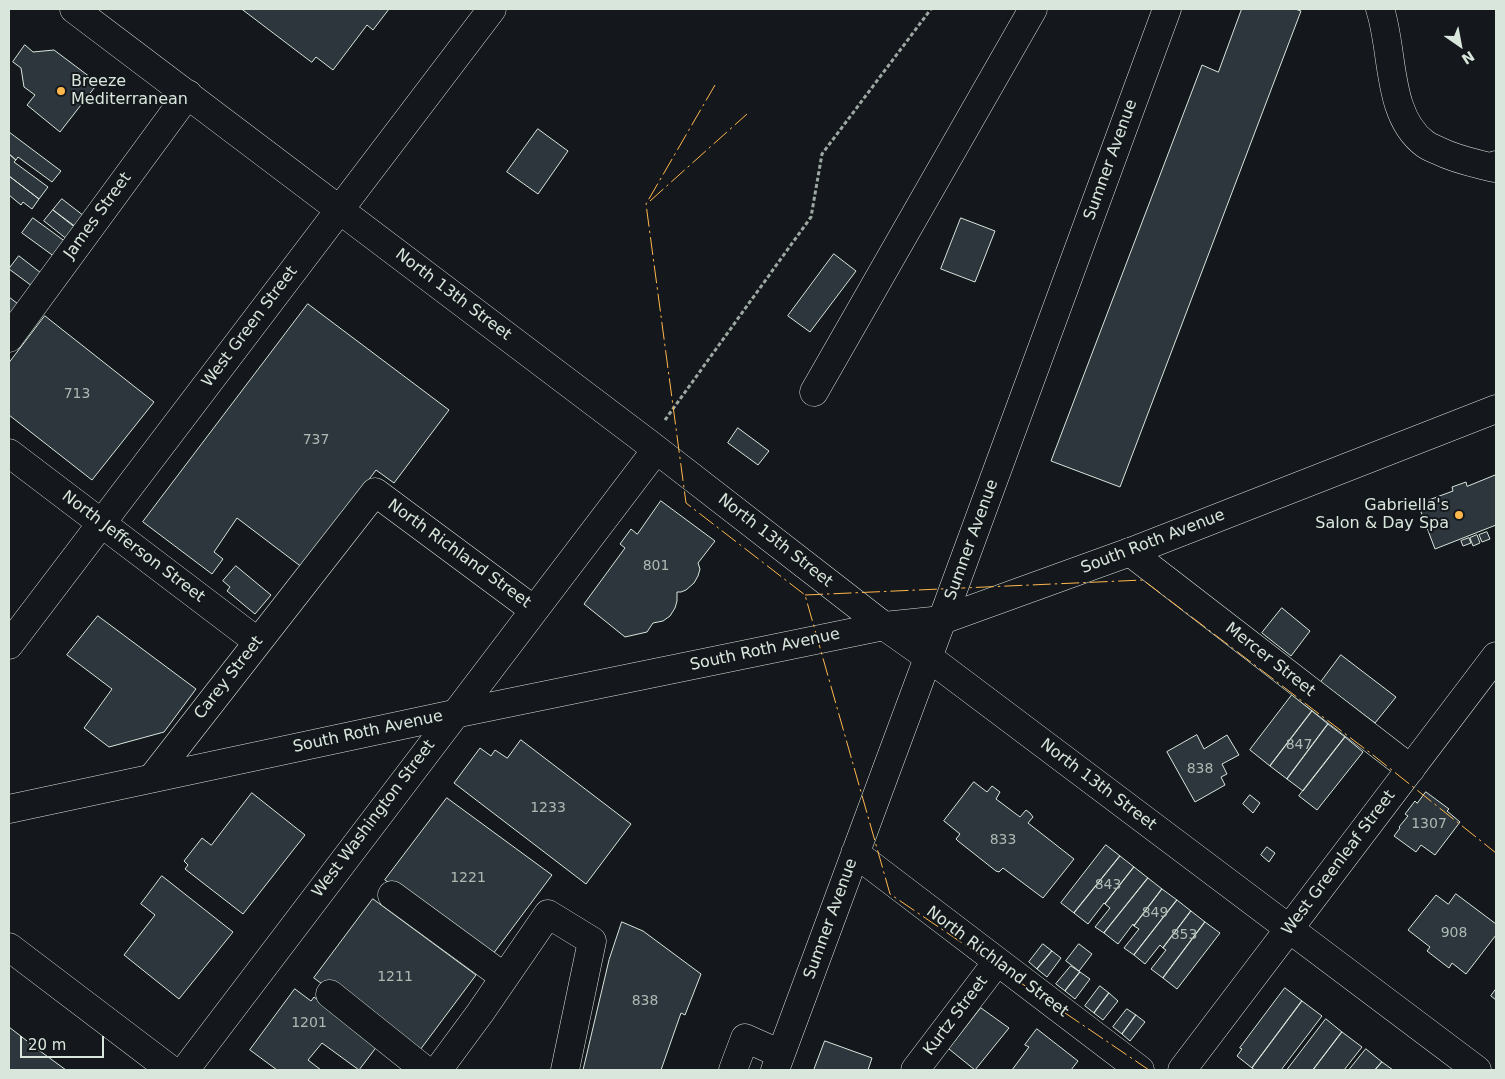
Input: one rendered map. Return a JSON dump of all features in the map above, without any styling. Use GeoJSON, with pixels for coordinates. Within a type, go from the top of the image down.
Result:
{"type":"FeatureCollection","features":[{"type":"Feature","properties":{"kind":"street","name":"North 13th Street"},"geometry":{"type":"LineString","coordinates":[[74,9],[652,446],[884,626],[928,657],[1477,1070]]}},
{"type":"Feature","properties":{"kind":"street","name":"West Green Street"},"geometry":{"type":"LineString","coordinates":[[9,645],[492,9]]}},
{"type":"Feature","properties":{"kind":"street"},"geometry":{"type":"LineString","coordinates":[[814,392],[1033,9]]}},
{"type":"Feature","properties":{"kind":"street","name":"Sumner Avenue"},"geometry":{"type":"LineString","coordinates":[[778,1062],[1167,9]]}},
{"type":"Feature","properties":{"kind":"street"},"geometry":{"type":"LineString","coordinates":[[1380,9],[1386,25],[1396,98],[1407,123],[1426,145],[1455,159],[1494,168],[1496,165]]}},
{"type":"Feature","properties":{"kind":"street","name":"James Street"},"geometry":{"type":"LineString","coordinates":[[9,338],[188,94]]}},
{"type":"Feature","properties":{"kind":"street","name":"South Roth Avenue"},"geometry":{"type":"LineString","coordinates":[[9,809],[454,714],[884,626],[942,620],[1130,552],[1496,409]]}},
{"type":"Feature","properties":{"kind":"street","name":"West Washington Street"},"geometry":{"type":"LineString","coordinates":[[184,1070],[534,610],[652,446]]}},
{"type":"Feature","properties":{"kind":"street","name":"North Jefferson Street"},"geometry":{"type":"LineString","coordinates":[[9,453],[258,642]]}},
{"type":"Feature","properties":{"kind":"street","name":"North Richland Street"},"geometry":{"type":"LineString","coordinates":[[307,579],[375,492],[534,610]]}},
{"type":"Feature","properties":{"kind":"street","name":"Mercer Street"},"geometry":{"type":"LineString","coordinates":[[1130,552],[1411,769]]}},
{"type":"Feature","properties":{"kind":"street","name":"Carey Street"},"geometry":{"type":"LineString","coordinates":[[152,778],[307,579]]}},
{"type":"Feature","properties":{"kind":"street","name":"West Greenleaf Street"},"geometry":{"type":"LineString","coordinates":[[1182,1070],[1496,656]]}},
{"type":"Feature","properties":{"kind":"street","name":"North Richland Street"},"geometry":{"type":"LineString","coordinates":[[855,853],[1140,1070]]}},
{"type":"Feature","properties":{"kind":"street"},"geometry":{"type":"LineString","coordinates":[[392,895],[504,978]]}},
{"type":"Feature","properties":{"kind":"street"},"geometry":{"type":"LineString","coordinates":[[330,994],[425,1070],[439,1070],[548,914],[592,941],[565,1070]]}},
{"type":"Feature","properties":{"kind":"street"},"geometry":{"type":"LineString","coordinates":[[9,947],[171,1070]]}},
{"type":"Feature","properties":{"kind":"street","name":"Kurtz Street"},"geometry":{"type":"LineString","coordinates":[[915,1070],[997,962]]}},
{"type":"Feature","properties":{"kind":"street"},"geometry":{"type":"LineString","coordinates":[[732,1070],[745,1038],[778,1062]]}},
{"type":"Feature","properties":{"kind":"path"},"geometry":{"type":"LineString","coordinates":[[652,446],[811,217],[822,154],[931,9]]}},
{"type":"Feature","properties":{"kind":"building"},"geometry":{"type":"Polygon","coordinates":[[[242,9],[389,9],[373,30],[367,25],[333,70],[316,57],[312,62],[242,9]]]}},
{"type":"Feature","properties":{"kind":"building"},"geometry":{"type":"Polygon","coordinates":[[[1242,9],[1295,9],[1301,11],[1120,487],[1051,461],[1202,65],[1218,72],[1242,9]]]}},
{"type":"Feature","properties":{"kind":"building","name":"Breeze Mediterranean"},"geometry":{"type":"Polygon","coordinates":[[[25,45],[33,52],[54,50],[98,83],[60,132],[27,105],[35,95],[24,87],[21,68],[13,62],[25,45]]]}},
{"type":"Feature","properties":{"kind":"building"},"geometry":{"type":"Polygon","coordinates":[[[538,129],[568,151],[538,194],[507,172],[538,129]]]}},
{"type":"Feature","properties":{"kind":"building"},"geometry":{"type":"Polygon","coordinates":[[[9,132],[61,171],[52,182],[18,157],[16,160],[9,154],[9,132]]]}},
{"type":"Feature","properties":{"kind":"building"},"geometry":{"type":"Polygon","coordinates":[[[9,154],[16,160],[14,162],[48,187],[39,199],[9,176],[9,154]]]}},
{"type":"Feature","properties":{"kind":"building"},"geometry":{"type":"Polygon","coordinates":[[[9,176],[39,199],[32,209],[23,202],[21,205],[9,195],[9,176]]]}},
{"type":"Feature","properties":{"kind":"building"},"geometry":{"type":"Polygon","coordinates":[[[62,199],[84,216],[76,227],[53,210],[62,199]]]}},
{"type":"Feature","properties":{"kind":"building"},"geometry":{"type":"Polygon","coordinates":[[[53,210],[77,229],[68,240],[44,221],[53,210]]]}},
{"type":"Feature","properties":{"kind":"building"},"geometry":{"type":"Polygon","coordinates":[[[33,218],[66,242],[55,257],[22,233],[33,218]]]}},
{"type":"Feature","properties":{"kind":"building"},"geometry":{"type":"Polygon","coordinates":[[[961,218],[995,231],[975,282],[941,269],[961,218]]]}},
{"type":"Feature","properties":{"kind":"building"},"geometry":{"type":"Polygon","coordinates":[[[834,254],[856,271],[810,332],[788,316],[834,254]]]}},
{"type":"Feature","properties":{"kind":"building"},"geometry":{"type":"Polygon","coordinates":[[[19,256],[41,273],[32,286],[9,269],[19,256]]]}},
{"type":"Feature","properties":{"kind":"building"},"geometry":{"type":"Polygon","coordinates":[[[9,297],[18,304],[9,317],[9,297]]]}},
{"type":"Feature","properties":{"kind":"building"},"geometry":{"type":"Polygon","coordinates":[[[308,304],[449,410],[394,483],[376,470],[303,568],[237,518],[214,552],[223,559],[212,574],[143,522],[308,304]]]}},
{"type":"Feature","properties":{"kind":"building"},"geometry":{"type":"Polygon","coordinates":[[[45,316],[154,402],[92,480],[9,415],[9,363],[45,316]]]}},
{"type":"Feature","properties":{"kind":"building"},"geometry":{"type":"Polygon","coordinates":[[[738,428],[769,451],[758,465],[728,443],[738,428]]]}},
{"type":"Feature","properties":{"kind":"building","name":"Gabriella's Salon & Day Spa"},"geometry":{"type":"Polygon","coordinates":[[[1496,475],[1496,525],[1435,549],[1418,504],[1453,491],[1452,487],[1466,482],[1467,486],[1496,475]]]}},
{"type":"Feature","properties":{"kind":"building"},"geometry":{"type":"Polygon","coordinates":[[[661,501],[715,541],[698,563],[700,569],[694,583],[686,590],[677,592],[675,608],[670,616],[663,621],[653,623],[647,632],[625,637],[584,604],[625,548],[620,544],[631,529],[637,534],[661,501]]]}},
{"type":"Feature","properties":{"kind":"building"},"geometry":{"type":"Polygon","coordinates":[[[1487,532],[1490,539],[1482,542],[1479,535],[1487,532]]]}},
{"type":"Feature","properties":{"kind":"building"},"geometry":{"type":"Polygon","coordinates":[[[1477,535],[1480,543],[1473,546],[1470,538],[1477,535]]]}},
{"type":"Feature","properties":{"kind":"building"},"geometry":{"type":"Polygon","coordinates":[[[1469,538],[1471,543],[1463,546],[1461,541],[1469,538]]]}},
{"type":"Feature","properties":{"kind":"building"},"geometry":{"type":"Polygon","coordinates":[[[236,566],[271,595],[255,614],[227,591],[230,587],[223,581],[236,566]]]}},
{"type":"Feature","properties":{"kind":"building"},"geometry":{"type":"Polygon","coordinates":[[[1282,608],[1310,631],[1291,656],[1262,633],[1282,608]]]}},
{"type":"Feature","properties":{"kind":"building"},"geometry":{"type":"Polygon","coordinates":[[[98,616],[196,689],[164,732],[109,747],[84,728],[112,689],[67,655],[98,616]]]}},
{"type":"Feature","properties":{"kind":"building"},"geometry":{"type":"Polygon","coordinates":[[[1341,655],[1396,697],[1375,723],[1321,682],[1341,655]]]}},
{"type":"Feature","properties":{"kind":"building"},"geometry":{"type":"Polygon","coordinates":[[[1292,695],[1312,711],[1270,766],[1250,750],[1292,695]]]}},
{"type":"Feature","properties":{"kind":"building"},"geometry":{"type":"Polygon","coordinates":[[[1312,711],[1328,724],[1287,779],[1270,766],[1312,711]]]}},
{"type":"Feature","properties":{"kind":"building"},"geometry":{"type":"Polygon","coordinates":[[[1328,724],[1345,737],[1303,791],[1287,779],[1328,724]]]}},
{"type":"Feature","properties":{"kind":"building"},"geometry":{"type":"Polygon","coordinates":[[[1197,735],[1204,749],[1227,735],[1239,755],[1222,764],[1227,774],[1221,777],[1225,785],[1195,802],[1167,752],[1197,735]]]}},
{"type":"Feature","properties":{"kind":"building"},"geometry":{"type":"Polygon","coordinates":[[[1345,737],[1363,752],[1317,810],[1299,796],[1345,737]]]}},
{"type":"Feature","properties":{"kind":"building"},"geometry":{"type":"Polygon","coordinates":[[[521,740],[631,824],[586,884],[454,783],[480,748],[491,756],[495,750],[507,758],[521,740]]]}},
{"type":"Feature","properties":{"kind":"building"},"geometry":{"type":"Polygon","coordinates":[[[974,782],[987,792],[992,786],[1000,792],[996,799],[1020,817],[1026,810],[1030,813],[1033,817],[1028,823],[1074,859],[1043,898],[1003,868],[999,872],[996,871],[958,841],[956,839],[960,834],[944,821],[974,782]]]}},
{"type":"Feature","properties":{"kind":"building"},"geometry":{"type":"Polygon","coordinates":[[[1426,792],[1449,809],[1447,811],[1460,822],[1435,855],[1421,845],[1416,852],[1394,836],[1408,816],[1405,814],[1415,801],[1417,803],[1426,792]]]}},
{"type":"Feature","properties":{"kind":"building"},"geometry":{"type":"Polygon","coordinates":[[[252,793],[305,835],[243,914],[185,869],[188,865],[184,861],[202,838],[211,845],[252,793]]]}},
{"type":"Feature","properties":{"kind":"building"},"geometry":{"type":"Polygon","coordinates":[[[1250,795],[1260,803],[1253,813],[1243,804],[1250,795]]]}},
{"type":"Feature","properties":{"kind":"building"},"geometry":{"type":"Polygon","coordinates":[[[447,798],[552,875],[490,958],[385,880],[447,798]]]}},
{"type":"Feature","properties":{"kind":"building"},"geometry":{"type":"Polygon","coordinates":[[[1106,845],[1120,856],[1074,913],[1061,903],[1106,845]]]}},
{"type":"Feature","properties":{"kind":"building"},"geometry":{"type":"Polygon","coordinates":[[[1267,847],[1275,853],[1269,862],[1261,855],[1267,847]]]}},
{"type":"Feature","properties":{"kind":"building"},"geometry":{"type":"Polygon","coordinates":[[[1120,856],[1134,867],[1088,924],[1074,913],[1120,856]]]}},
{"type":"Feature","properties":{"kind":"building"},"geometry":{"type":"Polygon","coordinates":[[[1134,867],[1148,878],[1104,933],[1095,927],[1110,908],[1105,904],[1134,867]]]}},
{"type":"Feature","properties":{"kind":"building"},"geometry":{"type":"Polygon","coordinates":[[[162,876],[233,932],[179,999],[124,955],[155,915],[141,904],[162,876]]]}},
{"type":"Feature","properties":{"kind":"building"},"geometry":{"type":"Polygon","coordinates":[[[1148,878],[1162,889],[1118,944],[1104,933],[1148,878]]]}},
{"type":"Feature","properties":{"kind":"building"},"geometry":{"type":"Polygon","coordinates":[[[1162,889],[1177,900],[1134,955],[1124,948],[1139,929],[1134,926],[1162,889]]]}},
{"type":"Feature","properties":{"kind":"building"},"geometry":{"type":"Polygon","coordinates":[[[1456,894],[1496,924],[1496,935],[1466,974],[1452,963],[1449,968],[1427,951],[1430,947],[1408,930],[1436,895],[1448,904],[1456,894]]]}},
{"type":"Feature","properties":{"kind":"building"},"geometry":{"type":"Polygon","coordinates":[[[373,899],[476,975],[417,1054],[314,978],[373,899]]]}},
{"type":"Feature","properties":{"kind":"building"},"geometry":{"type":"Polygon","coordinates":[[[1177,900],[1191,911],[1163,948],[1160,945],[1145,964],[1134,955],[1177,900]]]}},
{"type":"Feature","properties":{"kind":"building"},"geometry":{"type":"Polygon","coordinates":[[[1191,911],[1205,922],[1163,978],[1151,969],[1166,950],[1163,948],[1191,911]]]}},
{"type":"Feature","properties":{"kind":"building"},"geometry":{"type":"Polygon","coordinates":[[[622,922],[643,931],[701,974],[685,1015],[681,1013],[661,1070],[583,1070],[609,960],[622,922]]]}},
{"type":"Feature","properties":{"kind":"building"},"geometry":{"type":"Polygon","coordinates":[[[1205,922],[1220,933],[1177,989],[1163,978],[1205,922]]]}},
{"type":"Feature","properties":{"kind":"building"},"geometry":{"type":"Polygon","coordinates":[[[1043,944],[1052,951],[1037,969],[1029,962],[1043,944]]]}},
{"type":"Feature","properties":{"kind":"building"},"geometry":{"type":"Polygon","coordinates":[[[1079,944],[1092,954],[1079,971],[1066,961],[1079,944]]]}},
{"type":"Feature","properties":{"kind":"building"},"geometry":{"type":"Polygon","coordinates":[[[1052,951],[1061,958],[1047,977],[1037,969],[1052,951]]]}},
{"type":"Feature","properties":{"kind":"building"},"geometry":{"type":"Polygon","coordinates":[[[1071,966],[1080,972],[1065,991],[1056,984],[1071,966]]]}},
{"type":"Feature","properties":{"kind":"building"},"geometry":{"type":"Polygon","coordinates":[[[1080,972],[1090,979],[1075,999],[1065,991],[1080,972]]]}},
{"type":"Feature","properties":{"kind":"building"},"geometry":{"type":"Polygon","coordinates":[[[1100,986],[1109,993],[1094,1013],[1085,1006],[1100,986]]]}},
{"type":"Feature","properties":{"kind":"building"},"geometry":{"type":"Polygon","coordinates":[[[1285,988],[1302,1001],[1252,1068],[1237,1056],[1242,1049],[1240,1048],[1285,988]]]}},
{"type":"Feature","properties":{"kind":"building"},"geometry":{"type":"Polygon","coordinates":[[[295,989],[311,1001],[314,997],[378,1045],[359,1070],[322,1043],[308,1060],[321,1070],[277,1070],[250,1050],[295,989]]]}},
{"type":"Feature","properties":{"kind":"building"},"geometry":{"type":"Polygon","coordinates":[[[1496,989],[1496,1000],[1491,996],[1496,989]]]}},
{"type":"Feature","properties":{"kind":"building"},"geometry":{"type":"Polygon","coordinates":[[[1109,993],[1118,1001],[1103,1020],[1094,1013],[1109,993]]]}},
{"type":"Feature","properties":{"kind":"building"},"geometry":{"type":"Polygon","coordinates":[[[1302,1001],[1322,1016],[1281,1070],[1255,1070],[1252,1068],[1302,1001]]]}},
{"type":"Feature","properties":{"kind":"building"},"geometry":{"type":"Polygon","coordinates":[[[981,1008],[1009,1028],[975,1070],[949,1049],[981,1008]]]}},
{"type":"Feature","properties":{"kind":"building"},"geometry":{"type":"Polygon","coordinates":[[[1127,1009],[1136,1015],[1122,1034],[1113,1027],[1127,1009]]]}},
{"type":"Feature","properties":{"kind":"building"},"geometry":{"type":"Polygon","coordinates":[[[1136,1015],[1145,1022],[1130,1041],[1122,1034],[1136,1015]]]}},
{"type":"Feature","properties":{"kind":"building"},"geometry":{"type":"Polygon","coordinates":[[[1326,1019],[1342,1032],[1313,1070],[1287,1070],[1326,1019]]]}},
{"type":"Feature","properties":{"kind":"building"},"geometry":{"type":"Polygon","coordinates":[[[9,1027],[40,1051],[66,1070],[9,1070],[9,1027]]]}},
{"type":"Feature","properties":{"kind":"building"},"geometry":{"type":"Polygon","coordinates":[[[1037,1029],[1078,1061],[1071,1070],[1012,1070],[1029,1047],[1025,1045],[1037,1029]]]}},
{"type":"Feature","properties":{"kind":"building"},"geometry":{"type":"Polygon","coordinates":[[[1342,1032],[1362,1047],[1344,1070],[1313,1070],[1342,1032]]]}},
{"type":"Feature","properties":{"kind":"building"},"geometry":{"type":"Polygon","coordinates":[[[825,1041],[872,1058],[868,1070],[814,1070],[825,1041]]]}},
{"type":"Feature","properties":{"kind":"building"},"geometry":{"type":"Polygon","coordinates":[[[1366,1049],[1382,1062],[1375,1070],[1349,1070],[1366,1049]]]}},
{"type":"Feature","properties":{"kind":"building"},"geometry":{"type":"Polygon","coordinates":[[[1382,1062],[1393,1070],[1375,1070],[1382,1062]]]}},
{"type":"Feature","properties":{"kind":"power"},"geometry":{"type":"LineString","coordinates":[[715,85],[646,204],[686,503],[805,595],[890,894],[1149,1070]]}},
{"type":"Feature","properties":{"kind":"power"},"geometry":{"type":"LineString","coordinates":[[650,201],[747,114]]}},
{"type":"Feature","properties":{"kind":"power"},"geometry":{"type":"LineString","coordinates":[[805,595],[1143,580],[1373,755],[1496,853]]}},
{"type":"Feature","properties":{"kind":"place","name":"Breeze Mediterranean"},"geometry":{"type":"Point","coordinates":[61,91]}},
{"type":"Feature","properties":{"kind":"place","name":"Gabriella's Salon & Day Spa"},"geometry":{"type":"Point","coordinates":[1459,515]}}]}
